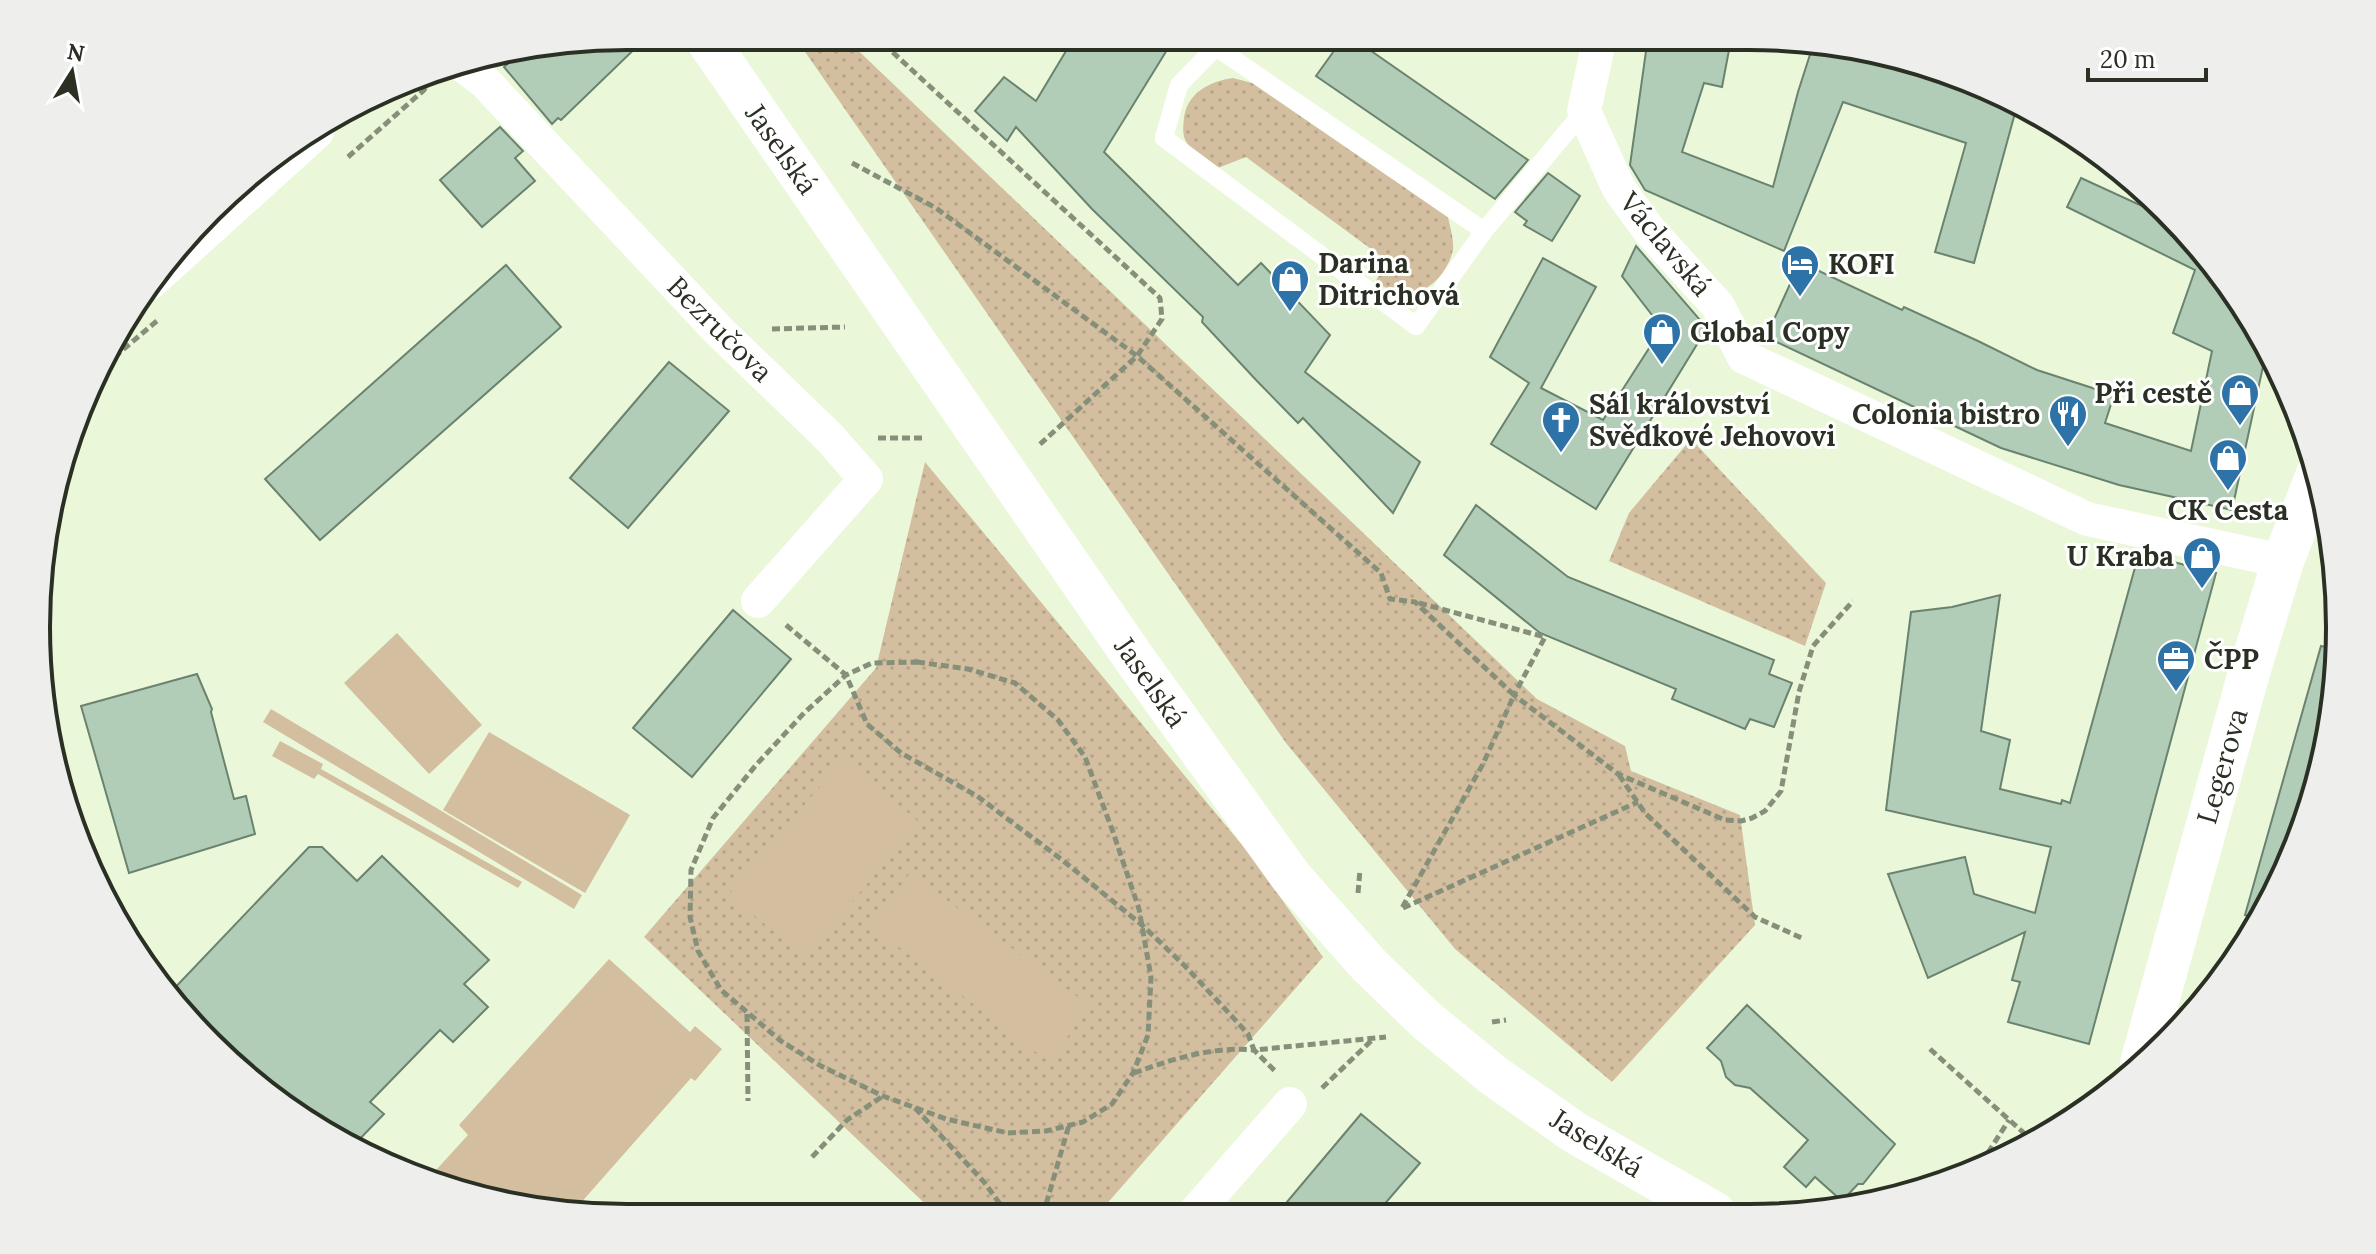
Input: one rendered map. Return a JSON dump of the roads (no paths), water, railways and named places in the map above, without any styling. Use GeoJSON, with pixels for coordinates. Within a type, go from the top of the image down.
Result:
{"type":"FeatureCollection","features":[{"type":"Feature","properties":{"kind":"street","name":"Jaselská"},"geometry":{"type":"LineString","coordinates":[[714,50],[1144,673],[1292,878],[1369,965],[1426,1020],[1493,1075],[1574,1132],[1699,1204]]}},
{"type":"Feature","properties":{"kind":"street"},"geometry":{"type":"LineString","coordinates":[[1584,111],[1597,50]]}},
{"type":"Feature","properties":{"kind":"street","name":"Bezručova"},"geometry":{"type":"LineString","coordinates":[[472,72],[485,82],[719,331],[829,437],[866,479],[758,601]]}},
{"type":"Feature","properties":{"kind":"street","name":"Václavská"},"geometry":{"type":"LineString","coordinates":[[1584,111],[1619,189],[1649,230],[1718,306],[1744,357],[2087,519],[2283,561]]}},
{"type":"Feature","properties":{"kind":"street"},"geometry":{"type":"LineString","coordinates":[[210,229],[276,169]]}},
{"type":"Feature","properties":{"kind":"street","name":"Legerova"},"geometry":{"type":"LineString","coordinates":[[2145,1046],[2176,927],[2283,561],[2310,493]]}},
{"type":"Feature","properties":{"kind":"street"},"geometry":{"type":"LineString","coordinates":[[1203,1204],[1298,1104]]}},
{"type":"Feature","properties":{"kind":"lane"},"geometry":{"type":"LineString","coordinates":[[1213,50],[1179,85],[1164,138],[1416,326],[1484,231],[1584,111]]}},
{"type":"Feature","properties":{"kind":"lane"},"geometry":{"type":"LineString","coordinates":[[1220,50],[1484,231]]}},
{"type":"Feature","properties":{"kind":"place","name":"KOFI"},"geometry":{"type":"Point","coordinates":[1800,298]}},
{"type":"Feature","properties":{"kind":"place","name":"Darina Ditrichová"},"geometry":{"type":"Point","coordinates":[1290,313]}},
{"type":"Feature","properties":{"kind":"place","name":"Global Copy"},"geometry":{"type":"Point","coordinates":[1662,366]}},
{"type":"Feature","properties":{"kind":"place","name":"Při cestě"},"geometry":{"type":"Point","coordinates":[2240,427]}},
{"type":"Feature","properties":{"kind":"place","name":"Colonia bistro"},"geometry":{"type":"Point","coordinates":[2068,448]}},
{"type":"Feature","properties":{"kind":"place","name":"Sál království Svědkové Jehovovi"},"geometry":{"type":"Point","coordinates":[1561,454]}},
{"type":"Feature","properties":{"kind":"place","name":"CK Cesta"},"geometry":{"type":"Point","coordinates":[2228,492]}},
{"type":"Feature","properties":{"kind":"place","name":"U Kraba"},"geometry":{"type":"Point","coordinates":[2202,590]}},
{"type":"Feature","properties":{"kind":"place","name":"ČPP"},"geometry":{"type":"Point","coordinates":[2176,693]}}]}
